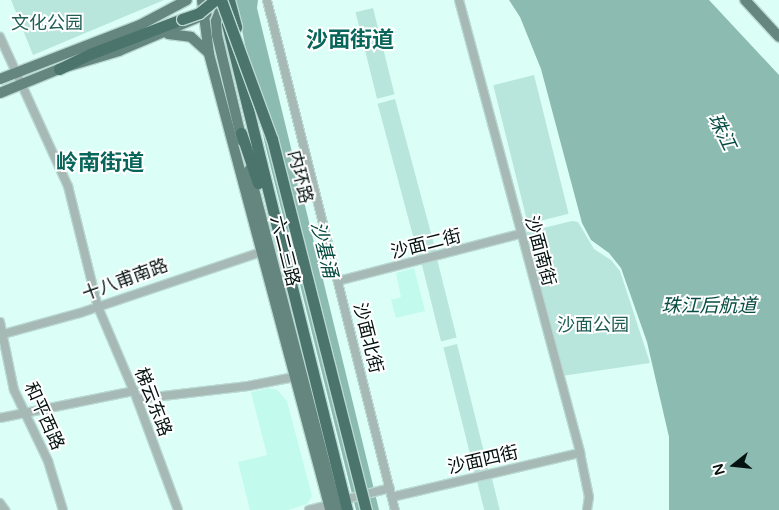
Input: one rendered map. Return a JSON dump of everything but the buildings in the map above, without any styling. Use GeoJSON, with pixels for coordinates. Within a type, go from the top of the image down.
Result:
{"type":"FeatureCollection","features":[{"type":"Feature","properties":{"kind":"highway"},"geometry":{"type":"LineString","coordinates":[[59,69],[125,40],[199,13],[215,0]]}},
{"type":"Feature","properties":{"kind":"highway","name":"内环路"},"geometry":{"type":"LineString","coordinates":[[225,0],[260,101],[366,510]]}},
{"type":"Feature","properties":{"kind":"highway","name":"内环路"},"geometry":{"type":"LineString","coordinates":[[225,0],[230,43],[298,314]]}},
{"type":"Feature","properties":{"kind":"highway"},"geometry":{"type":"LineString","coordinates":[[241,133],[298,314],[347,510]]}},
{"type":"Feature","properties":{"kind":"main road","name":"六二三路"},"geometry":{"type":"LineString","coordinates":[[202,0],[209,54],[219,71],[241,133],[332,508]]}},
{"type":"Feature","properties":{"kind":"main road","name":"六二三路"},"geometry":{"type":"LineString","coordinates":[[225,0],[216,27],[219,71],[260,252],[332,508]]}},
{"type":"Feature","properties":{"kind":"main road"},"geometry":{"type":"LineString","coordinates":[[0,93],[59,69],[164,34],[203,17],[225,0]]}},
{"type":"Feature","properties":{"kind":"main road"},"geometry":{"type":"LineString","coordinates":[[745,0],[779,37]]}},
{"type":"Feature","properties":{"kind":"main road"},"geometry":{"type":"LineString","coordinates":[[0,79],[140,25],[185,1]]}},
{"type":"Feature","properties":{"kind":"main road"},"geometry":{"type":"LineString","coordinates":[[164,34],[191,37],[209,54]]}},
{"type":"Feature","properties":{"kind":"street","name":"沙面北街"},"geometry":{"type":"LineString","coordinates":[[267,0],[395,510]]}},
{"type":"Feature","properties":{"kind":"street","name":"沙面南街"},"geometry":{"type":"LineString","coordinates":[[458,0],[580,454],[589,497],[587,510]]}},
{"type":"Feature","properties":{"kind":"street","name":"梯云东路"},"geometry":{"type":"LineString","coordinates":[[0,37],[20,85],[73,197],[98,307],[136,395],[178,510]]}},
{"type":"Feature","properties":{"kind":"street","name":"沙面二街"},"geometry":{"type":"LineString","coordinates":[[338,281],[520,234]]}},
{"type":"Feature","properties":{"kind":"street","name":"十八甫南路"},"geometry":{"type":"LineString","coordinates":[[1,334],[98,307],[260,252]]}},
{"type":"Feature","properties":{"kind":"street","name":"和平西路"},"geometry":{"type":"LineString","coordinates":[[0,322],[14,390],[26,410],[48,461],[62,510]]}},
{"type":"Feature","properties":{"kind":"street"},"geometry":{"type":"LineString","coordinates":[[0,418],[26,410],[136,395],[248,386],[294,377]]}},
{"type":"Feature","properties":{"kind":"street","name":"沙面四街"},"geometry":{"type":"LineString","coordinates":[[392,497],[580,454]]}},
{"type":"Feature","properties":{"kind":"street"},"geometry":{"type":"LineString","coordinates":[[352,498],[390,488]]}},
{"type":"Feature","properties":{"kind":"street"},"geometry":{"type":"LineString","coordinates":[[0,503],[5,510]]}},
{"type":"Feature","properties":{"kind":"street"},"geometry":{"type":"LineString","coordinates":[[309,510],[332,508]]}},
{"type":"Feature","properties":{"kind":"shaded area"},"geometry":{"type":"Polygon","coordinates":[[[414,268],[425,311],[396,318],[391,300],[401,297],[396,273],[414,268]]]}},
{"type":"Feature","properties":{"kind":"shaded area"},"geometry":{"type":"Polygon","coordinates":[[[269,388],[277,390],[287,401],[312,496],[307,504],[288,510],[250,510],[238,462],[267,455],[251,392],[269,388]]]}},
{"type":"Feature","properties":{"kind":"green space","name":"文化公园"},"geometry":{"type":"Polygon","coordinates":[[[11,0],[164,0],[33,55],[11,0]]]}},
{"type":"Feature","properties":{"kind":"green space"},"geometry":{"type":"Polygon","coordinates":[[[373,8],[395,94],[377,99],[356,12],[373,8]]]}},
{"type":"Feature","properties":{"kind":"green space"},"geometry":{"type":"Polygon","coordinates":[[[534,75],[569,214],[528,224],[493,85],[534,75]]]}},
{"type":"Feature","properties":{"kind":"green space"},"geometry":{"type":"Polygon","coordinates":[[[395,99],[437,255],[419,259],[378,104],[395,99]]]}},
{"type":"Feature","properties":{"kind":"green space","name":"沙面公园"},"geometry":{"type":"Polygon","coordinates":[[[572,221],[578,222],[594,249],[611,260],[620,271],[650,363],[562,376],[523,233],[572,221]]]}},
{"type":"Feature","properties":{"kind":"green space"},"geometry":{"type":"Polygon","coordinates":[[[437,259],[457,338],[441,341],[421,263],[437,259]]]}},
{"type":"Feature","properties":{"kind":"green space"},"geometry":{"type":"Polygon","coordinates":[[[457,344],[489,472],[475,475],[443,347],[457,344]]]}},
{"type":"Feature","properties":{"kind":"green space"},"geometry":{"type":"Polygon","coordinates":[[[491,475],[500,510],[484,510],[476,479],[491,475]]]}},
{"type":"Feature","properties":{"kind":"water"},"geometry":{"type":"Polygon","coordinates":[[[236,0],[258,0],[257,8],[379,510],[356,510],[265,144],[236,0]]]}},
{"type":"Feature","properties":{"kind":"water"},"geometry":{"type":"Polygon","coordinates":[[[509,0],[709,0],[779,75],[779,510],[669,510],[669,437],[647,342],[621,268],[609,253],[591,240],[582,223],[541,69],[520,17],[509,0]]]}},
{"type":"Feature","properties":{"kind":"district","name":"沙面街道"},"geometry":{"type":"Point","coordinates":[350,41]}},
{"type":"Feature","properties":{"kind":"district","name":"岭南街道"},"geometry":{"type":"Point","coordinates":[100,164]}},
{"type":"Feature","properties":{"kind":"water label","name":"珠江"},"geometry":{"type":"Point","coordinates":[721,132]}},
{"type":"Feature","properties":{"kind":"water label","name":"沙基涌"},"geometry":{"type":"Point","coordinates":[323,250]}},
{"type":"Feature","properties":{"kind":"water label","name":"珠江后航道"},"geometry":{"type":"Point","coordinates":[709,307]}}]}
